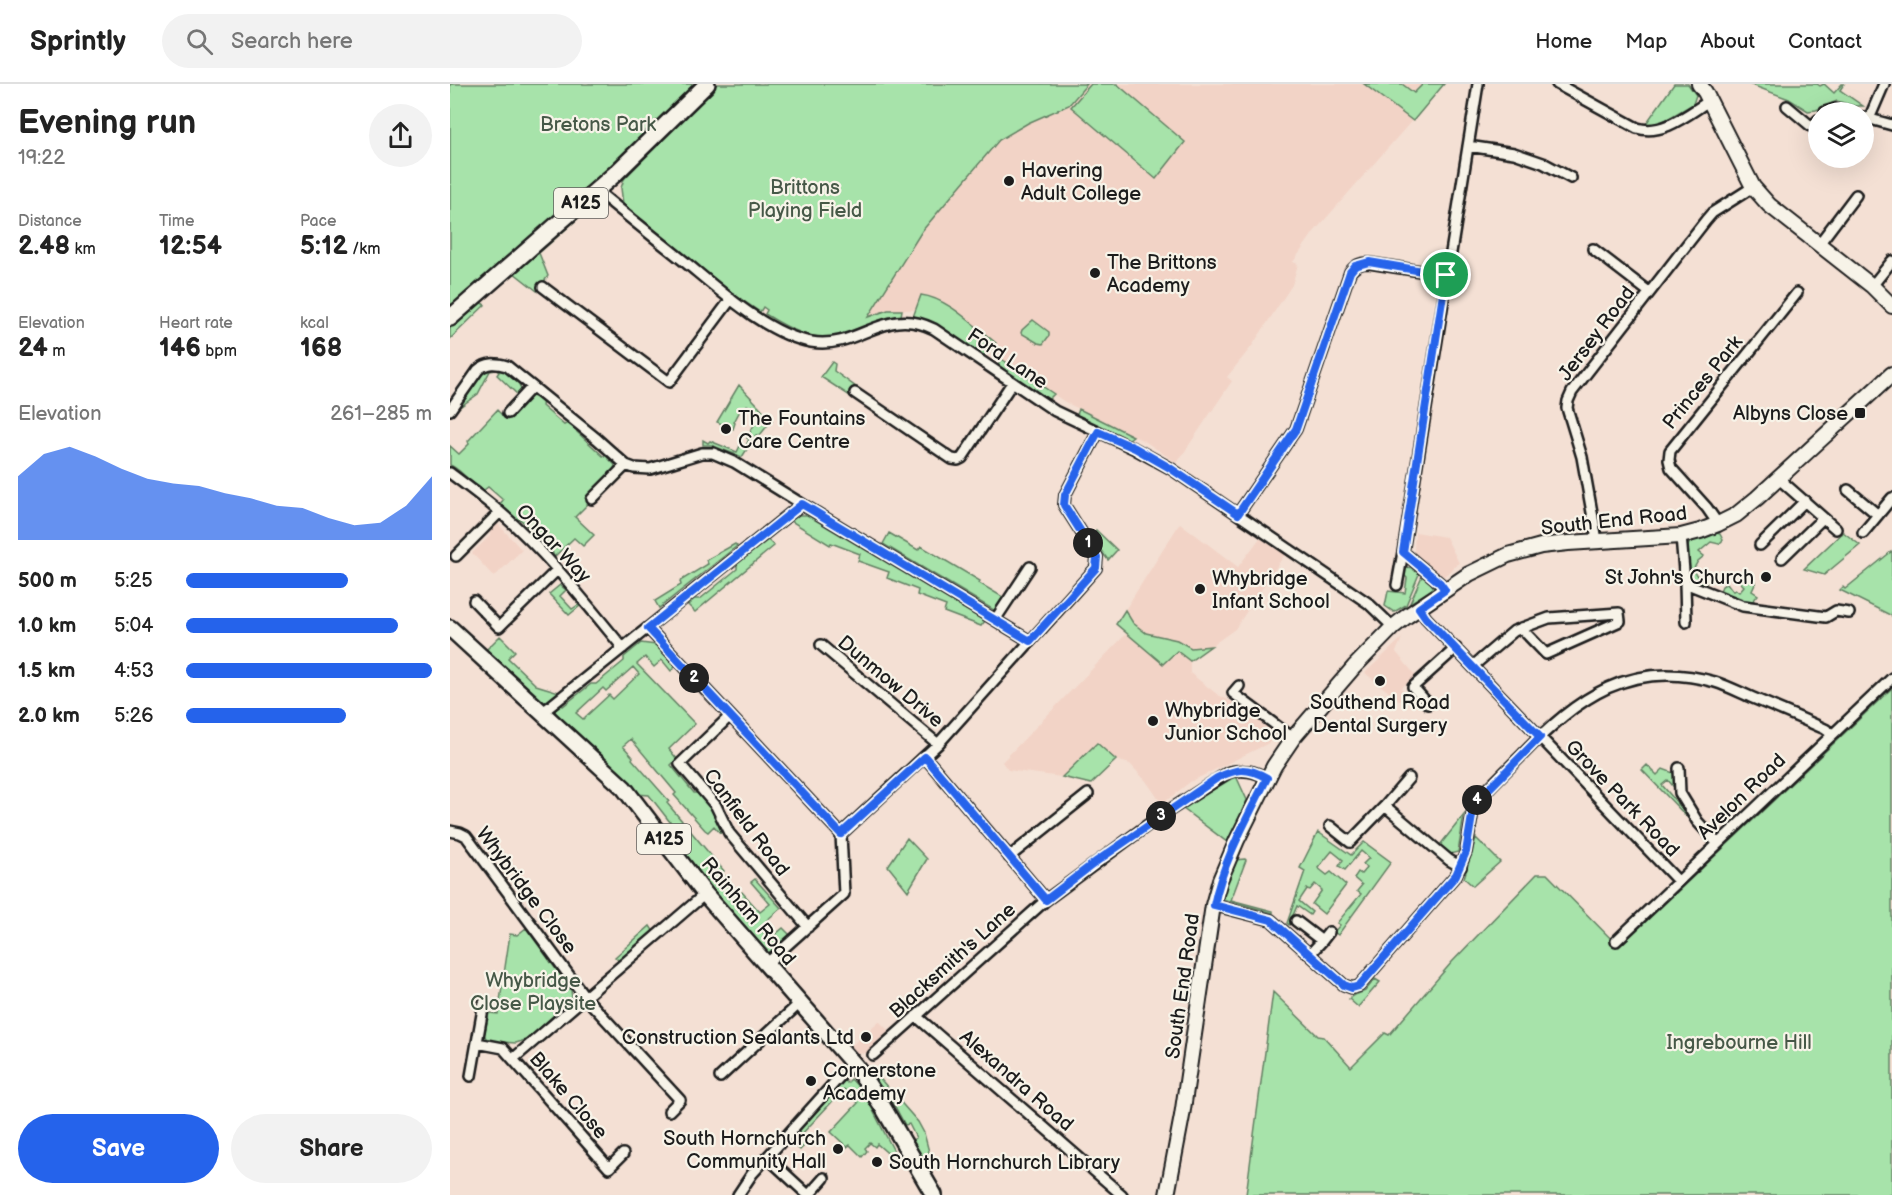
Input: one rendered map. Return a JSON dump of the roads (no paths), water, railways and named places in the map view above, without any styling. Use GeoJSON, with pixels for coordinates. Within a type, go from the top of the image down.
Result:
{"type":"FeatureCollection","features":[{"type":"Feature","properties":{"kind":"main road","name":"A125"},"geometry":{"type":"LineString","coordinates":[[450,318],[635,155],[707,84]]}},
{"type":"Feature","properties":{"kind":"main road","name":"Rainham Road"},"geometry":{"type":"LineString","coordinates":[[450,628],[624,788],[705,894],[853,1062],[884,1109],[934,1195]]}},
{"type":"Feature","properties":{"kind":"street"},"geometry":{"type":"LineString","coordinates":[[1397,585],[1478,84]]}},
{"type":"Feature","properties":{"kind":"street"},"geometry":{"type":"LineString","coordinates":[[1557,84],[1637,128],[1649,131],[1662,129],[1709,101]]}},
{"type":"Feature","properties":{"kind":"street"},"geometry":{"type":"LineString","coordinates":[[1699,84],[1753,187],[1768,205],[1872,286],[1892,306]]}},
{"type":"Feature","properties":{"kind":"street"},"geometry":{"type":"LineString","coordinates":[[1874,103],[1884,84]]}},
{"type":"Feature","properties":{"kind":"street"},"geometry":{"type":"LineString","coordinates":[[1787,106],[1808,124]]}},
{"type":"Feature","properties":{"kind":"street"},"geometry":{"type":"LineString","coordinates":[[1874,120],[1892,125]]}},
{"type":"Feature","properties":{"kind":"street"},"geometry":{"type":"LineString","coordinates":[[1468,146],[1514,153],[1543,163],[1571,178]]}},
{"type":"Feature","properties":{"kind":"street","name":"Jersey Road"},"geometry":{"type":"LineString","coordinates":[[1597,540],[1582,457],[1567,408],[1568,401],[1572,392],[1712,213],[1753,187]]}},
{"type":"Feature","properties":{"kind":"street","name":"Ford Lane"},"geometry":{"type":"LineString","coordinates":[[596,190],[731,299],[781,331],[810,342],[829,343],[845,340],[900,320],[922,323],[934,329],[1055,411],[1135,448],[1170,468],[1368,603],[1393,627]]}},
{"type":"Feature","properties":{"kind":"street"},"geometry":{"type":"LineString","coordinates":[[1819,244],[1856,195]]}},
{"type":"Feature","properties":{"kind":"street"},"geometry":{"type":"LineString","coordinates":[[1593,249],[1649,292]]}},
{"type":"Feature","properties":{"kind":"street"},"geometry":{"type":"LineString","coordinates":[[1872,286],[1892,261]]}},
{"type":"Feature","properties":{"kind":"street"},"geometry":{"type":"LineString","coordinates":[[1238,514],[1296,429],[1350,272],[1355,266],[1369,262],[1446,275]]}},
{"type":"Feature","properties":{"kind":"street"},"geometry":{"type":"LineString","coordinates":[[543,287],[669,382],[731,299]]}},
{"type":"Feature","properties":{"kind":"street","name":"Princes Park"},"geometry":{"type":"LineString","coordinates":[[1718,524],[1707,508],[1671,468],[1670,451],[1797,293]]}},
{"type":"Feature","properties":{"kind":"street"},"geometry":{"type":"LineString","coordinates":[[450,411],[478,370],[484,365],[498,363],[507,366],[626,465],[650,469],[702,453],[713,453],[734,462],[1030,641]]}},
{"type":"Feature","properties":{"kind":"street","name":"South End Road"},"geometry":{"type":"LineString","coordinates":[[1167,1195],[1220,880],[1267,778],[1293,738],[1354,667],[1393,627],[1419,608],[1469,574],[1508,555],[1541,546],[1597,540],[1681,536],[1718,524],[1757,498],[1892,374]]}},
{"type":"Feature","properties":{"kind":"street"},"geometry":{"type":"LineString","coordinates":[[855,393],[952,459],[958,460],[962,458],[1012,382]]}},
{"type":"Feature","properties":{"kind":"street"},"geometry":{"type":"LineString","coordinates":[[508,413],[532,387]]}},
{"type":"Feature","properties":{"kind":"street"},"geometry":{"type":"LineString","coordinates":[[841,834],[938,744],[1096,568],[1097,557],[1064,505],[1065,495],[1098,432]]}},
{"type":"Feature","properties":{"kind":"street"},"geometry":{"type":"LineString","coordinates":[[592,499],[626,465]]}},
{"type":"Feature","properties":{"kind":"street","name":"Ongar Way"},"geometry":{"type":"LineString","coordinates":[[450,473],[500,512],[557,570],[623,648]]}},
{"type":"Feature","properties":{"kind":"street"},"geometry":{"type":"LineString","coordinates":[[1779,478],[1836,529]]}},
{"type":"Feature","properties":{"kind":"street"},"geometry":{"type":"LineString","coordinates":[[1848,490],[1878,515]]}},
{"type":"Feature","properties":{"kind":"street"},"geometry":{"type":"LineString","coordinates":[[1863,533],[1892,498]]}},
{"type":"Feature","properties":{"kind":"street"},"geometry":{"type":"LineString","coordinates":[[1760,545],[1805,501]]}},
{"type":"Feature","properties":{"kind":"street"},"geometry":{"type":"LineString","coordinates":[[543,712],[802,504]]}},
{"type":"Feature","properties":{"kind":"street"},"geometry":{"type":"LineString","coordinates":[[456,556],[500,512]]}},
{"type":"Feature","properties":{"kind":"street"},"geometry":{"type":"LineString","coordinates":[[1782,558],[1823,518]]}},
{"type":"Feature","properties":{"kind":"street"},"geometry":{"type":"LineString","coordinates":[[1681,536],[1686,622]]}},
{"type":"Feature","properties":{"kind":"street"},"geometry":{"type":"LineString","coordinates":[[1403,552],[1440,583],[1445,590]]}},
{"type":"Feature","properties":{"kind":"street"},"geometry":{"type":"LineString","coordinates":[[995,620],[1030,567]]}},
{"type":"Feature","properties":{"kind":"street"},"geometry":{"type":"LineString","coordinates":[[474,601],[499,627],[557,570]]}},
{"type":"Feature","properties":{"kind":"street"},"geometry":{"type":"LineString","coordinates":[[1685,583],[1743,606],[1826,617],[1836,611],[1849,613]]}},
{"type":"Feature","properties":{"kind":"street","name":"Grove Park Road"},"geometry":{"type":"LineString","coordinates":[[1419,608],[1426,618],[1678,880]]}},
{"type":"Feature","properties":{"kind":"street"},"geometry":{"type":"LineString","coordinates":[[1473,666],[1514,631],[1521,628],[1549,618],[1618,613],[1620,621],[1546,654],[1521,628]]}},
{"type":"Feature","properties":{"kind":"street"},"geometry":{"type":"LineString","coordinates":[[648,628],[841,834],[844,894],[766,964]]}},
{"type":"Feature","properties":{"kind":"street","name":"Dunmow Drive"},"geometry":{"type":"LineString","coordinates":[[821,645],[938,744]]}},
{"type":"Feature","properties":{"kind":"street"},"geometry":{"type":"LineString","coordinates":[[1428,704],[1413,687],[1456,648]]}},
{"type":"Feature","properties":{"kind":"street"},"geometry":{"type":"LineString","coordinates":[[1214,905],[1271,920],[1344,985],[1352,988],[1359,986],[1456,875],[1461,867],[1477,801],[1540,737],[1571,709],[1593,694],[1624,681],[1654,674],[1686,676],[1717,682],[1818,725],[1832,734]]}},
{"type":"Feature","properties":{"kind":"street","name":"Avelon Road"},"geometry":{"type":"LineString","coordinates":[[1616,941],[1892,678]]}},
{"type":"Feature","properties":{"kind":"street"},"geometry":{"type":"LineString","coordinates":[[1239,686],[1233,693],[1293,738]]}},
{"type":"Feature","properties":{"kind":"street","name":"Canfield Road"},"geometry":{"type":"LineString","coordinates":[[730,717],[680,764],[716,806],[729,833],[808,927]]}},
{"type":"Feature","properties":{"kind":"street"},"geometry":{"type":"LineString","coordinates":[[925,757],[1046,900]]}},
{"type":"Feature","properties":{"kind":"street"},"geometry":{"type":"LineString","coordinates":[[1679,768],[1680,793],[1697,821],[1717,843]]}},
{"type":"Feature","properties":{"kind":"street","name":"Blacksmith's Lane"},"geometry":{"type":"LineString","coordinates":[[873,1054],[1046,900],[1156,819],[1223,775],[1240,769],[1249,770],[1267,778]]}},
{"type":"Feature","properties":{"kind":"street"},"geometry":{"type":"LineString","coordinates":[[1330,826],[1350,842],[1409,778]]}},
{"type":"Feature","properties":{"kind":"street"},"geometry":{"type":"LineString","coordinates":[[1009,857],[1088,794]]}},
{"type":"Feature","properties":{"kind":"street"},"geometry":{"type":"LineString","coordinates":[[1385,806],[1449,861],[1461,867]]}},
{"type":"Feature","properties":{"kind":"street","name":"Whybridge Close"},"geometry":{"type":"LineString","coordinates":[[450,831],[466,836],[585,997],[680,1100],[669,1111]]}},
{"type":"Feature","properties":{"kind":"street","name":"Blake Close"},"geometry":{"type":"LineString","coordinates":[[623,1154],[609,1168],[513,1059],[705,894]]}},
{"type":"Feature","properties":{"kind":"street"},"geometry":{"type":"LineString","coordinates":[[1296,921],[1322,941]]}},
{"type":"Feature","properties":{"kind":"street"},"geometry":{"type":"LineString","coordinates":[[1310,954],[1329,932]]}},
{"type":"Feature","properties":{"kind":"street"},"geometry":{"type":"LineString","coordinates":[[471,1076],[484,1003]]}},
{"type":"Feature","properties":{"kind":"street"},"geometry":{"type":"LineString","coordinates":[[720,1077],[800,1003]]}},
{"type":"Feature","properties":{"kind":"street","name":"Alexandra Road"},"geometry":{"type":"LineString","coordinates":[[916,1016],[1122,1195]]}},
{"type":"Feature","properties":{"kind":"street"},"geometry":{"type":"LineString","coordinates":[[477,1043],[503,1048],[513,1059]]}},
{"type":"Feature","properties":{"kind":"street"},"geometry":{"type":"LineString","coordinates":[[738,1195],[752,1174],[853,1062]]}},
{"type":"Feature","properties":{"kind":"street"},"geometry":{"type":"LineString","coordinates":[[767,1157],[808,1195],[824,1178]]}},
{"type":"Feature","properties":{"kind":"place","name":"Havering Adult College"},"geometry":{"type":"Point","coordinates":[1009,181]}},
{"type":"Feature","properties":{"kind":"place","name":"The Brittons Academy"},"geometry":{"type":"Point","coordinates":[1095,273]}},
{"type":"Feature","properties":{"kind":"place","name":"Albyns Close"},"geometry":{"type":"Point","coordinates":[1860,413]}},
{"type":"Feature","properties":{"kind":"place","name":"The Fountains Care Centre"},"geometry":{"type":"Point","coordinates":[726,429]}},
{"type":"Feature","properties":{"kind":"place","name":"St John's Church"},"geometry":{"type":"Point","coordinates":[1766,577]}},
{"type":"Feature","properties":{"kind":"place","name":"Whybridge Infant School"},"geometry":{"type":"Point","coordinates":[1200,589]}},
{"type":"Feature","properties":{"kind":"place","name":"Southend Road Dental Surgery"},"geometry":{"type":"Point","coordinates":[1380,681]}},
{"type":"Feature","properties":{"kind":"place","name":"Whybridge Junior School"},"geometry":{"type":"Point","coordinates":[1153,721]}},
{"type":"Feature","properties":{"kind":"place","name":"Construction Sealants Ltd"},"geometry":{"type":"Point","coordinates":[866,1037]}},
{"type":"Feature","properties":{"kind":"place","name":"Cornerstone Academy"},"geometry":{"type":"Point","coordinates":[811,1081]}},
{"type":"Feature","properties":{"kind":"place","name":"South Hornchurch Community Hall"},"geometry":{"type":"Point","coordinates":[838,1149]}},
{"type":"Feature","properties":{"kind":"place","name":"South Hornchurch Library"},"geometry":{"type":"Point","coordinates":[877,1162]}},
{"type":"Feature","properties":{"kind":"park label","name":"Bretons Park"},"geometry":{"type":"Point","coordinates":[598,124]}},
{"type":"Feature","properties":{"kind":"park label","name":"Brittons Playing Field"},"geometry":{"type":"Point","coordinates":[805,198]}},
{"type":"Feature","properties":{"kind":"park label","name":"Whybridge Close Playsite"},"geometry":{"type":"Point","coordinates":[533,992]}},
{"type":"Feature","properties":{"kind":"park label","name":"Ingrebourne Hill"},"geometry":{"type":"Point","coordinates":[1739,1042]}}]}
